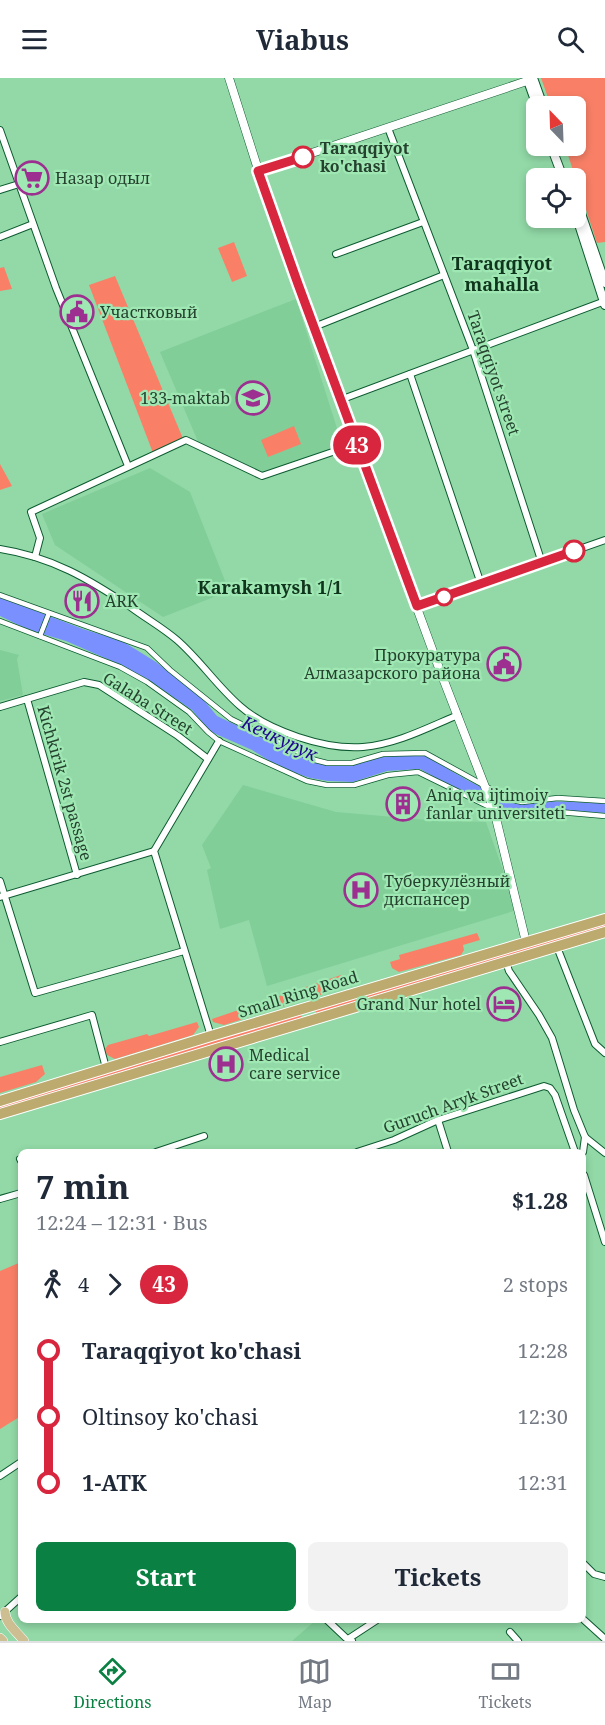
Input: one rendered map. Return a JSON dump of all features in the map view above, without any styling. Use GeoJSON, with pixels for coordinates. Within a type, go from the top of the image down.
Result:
{"type":"FeatureCollection","features":[{"type":"Feature","properties":{"kind":"highway","name":"Small Ring Road"},"geometry":{"type":"LineString","coordinates":[[0,1101],[605,919]]}},
{"type":"Feature","properties":{"kind":"highway","name":"Small Ring Road"},"geometry":{"type":"LineString","coordinates":[[0,1114],[605,932]]}},
{"type":"Feature","properties":{"kind":"highway"},"geometry":{"type":"LineString","coordinates":[[310,1006],[314,1020]]}},
{"type":"Feature","properties":{"kind":"main road"},"geometry":{"type":"LineString","coordinates":[[530,79],[534,96]]}},
{"type":"Feature","properties":{"kind":"main road"},"geometry":{"type":"LineString","coordinates":[[530,79],[538,96]]}},
{"type":"Feature","properties":{"kind":"main road"},"geometry":{"type":"LineString","coordinates":[[580,228],[604,302]]}},
{"type":"Feature","properties":{"kind":"main road"},"geometry":{"type":"LineString","coordinates":[[586,228],[605,283]]}},
{"type":"Feature","properties":{"kind":"main road"},"geometry":{"type":"LineString","coordinates":[[2,1614],[24,1641]]}},
{"type":"Feature","properties":{"kind":"main road"},"geometry":{"type":"LineString","coordinates":[[0,1638],[3,1641]]}},
{"type":"Feature","properties":{"kind":"street"},"geometry":{"type":"LineString","coordinates":[[229,78],[258,171],[356,444],[494,810],[526,942]]}},
{"type":"Feature","properties":{"kind":"street"},"geometry":{"type":"LineString","coordinates":[[258,171],[530,79]]}},
{"type":"Feature","properties":{"kind":"street","name":"Taraqqiyot street"},"geometry":{"type":"LineString","coordinates":[[387,128],[473,350],[542,563]]}},
{"type":"Feature","properties":{"kind":"street"},"geometry":{"type":"LineString","coordinates":[[0,130],[2,143],[64,307],[128,466]]}},
{"type":"Feature","properties":{"kind":"street"},"geometry":{"type":"LineString","coordinates":[[0,190],[19,184]]}},
{"type":"Feature","properties":{"kind":"street"},"geometry":{"type":"LineString","coordinates":[[336,254],[423,222]]}},
{"type":"Feature","properties":{"kind":"street"},"geometry":{"type":"LineString","coordinates":[[0,237],[33,224]]}},
{"type":"Feature","properties":{"kind":"street"},"geometry":{"type":"LineString","coordinates":[[314,327],[444,275]]}},
{"type":"Feature","properties":{"kind":"street"},"geometry":{"type":"LineString","coordinates":[[340,399],[604,302]]}},
{"type":"Feature","properties":{"kind":"street"},"geometry":{"type":"LineString","coordinates":[[410,374],[481,584]]}},
{"type":"Feature","properties":{"kind":"street"},"geometry":{"type":"LineString","coordinates":[[35,557],[40,538],[31,512],[186,440],[264,476],[356,444]]}},
{"type":"Feature","properties":{"kind":"street"},"geometry":{"type":"LineString","coordinates":[[417,606],[605,540]]}},
{"type":"Feature","properties":{"kind":"street"},"geometry":{"type":"LineString","coordinates":[[0,549],[65,567],[108,592],[159,627],[191,653],[238,705],[254,716],[289,733],[328,745],[366,747],[400,739],[458,715]]}},
{"type":"Feature","properties":{"kind":"street"},"geometry":{"type":"LineString","coordinates":[[0,595],[147,648],[170,670],[231,719],[315,760],[327,763],[352,763],[383,754],[425,753],[509,799],[522,802],[558,798],[605,801]]}},
{"type":"Feature","properties":{"kind":"street"},"geometry":{"type":"LineString","coordinates":[[40,636],[49,614]]}},
{"type":"Feature","properties":{"kind":"street"},"geometry":{"type":"LineString","coordinates":[[0,621],[120,667],[147,682],[189,712],[219,741],[307,781],[327,785],[354,785],[388,775],[418,772],[494,810],[525,817],[559,812],[605,816]]}},
{"type":"Feature","properties":{"kind":"street","name":"Galaba Street"},"geometry":{"type":"LineString","coordinates":[[0,707],[84,682],[99,685],[178,736],[208,759]]}},
{"type":"Feature","properties":{"kind":"street","name":"Kichkirik 2st passage"},"geometry":{"type":"LineString","coordinates":[[27,699],[77,875]]}},
{"type":"Feature","properties":{"kind":"street"},"geometry":{"type":"LineString","coordinates":[[2,896],[154,851],[219,741]]}},
{"type":"Feature","properties":{"kind":"street"},"geometry":{"type":"LineString","coordinates":[[154,851],[211,1036]]}},
{"type":"Feature","properties":{"kind":"street"},"geometry":{"type":"LineString","coordinates":[[0,881],[2,896],[35,993],[184,951]]}},
{"type":"Feature","properties":{"kind":"street"},"geometry":{"type":"LineString","coordinates":[[557,947],[595,1044],[605,1053]]}},
{"type":"Feature","properties":{"kind":"street"},"geometry":{"type":"LineString","coordinates":[[506,962],[509,971],[552,1038],[574,1110],[585,1137],[584,1149]]}},
{"type":"Feature","properties":{"kind":"street"},"geometry":{"type":"LineString","coordinates":[[0,1042],[92,1015],[106,1068]]}},
{"type":"Feature","properties":{"kind":"street","name":"Guruch Aryk Street"},"geometry":{"type":"LineString","coordinates":[[366,1149],[438,1120],[540,1086],[550,1088],[555,1095],[574,1149]]}},
{"type":"Feature","properties":{"kind":"street"},"geometry":{"type":"LineString","coordinates":[[438,1120],[447,1149]]}},
{"type":"Feature","properties":{"kind":"street"},"geometry":{"type":"LineString","coordinates":[[165,1149],[204,1136]]}},
{"type":"Feature","properties":{"kind":"street"},"geometry":{"type":"LineString","coordinates":[[585,1137],[605,1153]]}},
{"type":"Feature","properties":{"kind":"street"},"geometry":{"type":"LineString","coordinates":[[586,1181],[605,1242]]}},
{"type":"Feature","properties":{"kind":"street"},"geometry":{"type":"LineString","coordinates":[[0,1199],[18,1194]]}},
{"type":"Feature","properties":{"kind":"street"},"geometry":{"type":"LineString","coordinates":[[0,1476],[18,1464]]}},
{"type":"Feature","properties":{"kind":"street"},"geometry":{"type":"LineString","coordinates":[[586,1565],[594,1574],[605,1577]]}},
{"type":"Feature","properties":{"kind":"street"},"geometry":{"type":"LineString","coordinates":[[2,1614],[18,1600]]}},
{"type":"Feature","properties":{"kind":"street"},"geometry":{"type":"LineString","coordinates":[[586,1622],[605,1639]]}},
{"type":"Feature","properties":{"kind":"street"},"geometry":{"type":"LineString","coordinates":[[330,1623],[350,1640],[373,1623]]}},
{"type":"Feature","properties":{"kind":"street"},"geometry":{"type":"LineString","coordinates":[[510,1632],[518,1641]]}},
{"type":"Feature","properties":{"kind":"shaded area"},"geometry":{"type":"Polygon","coordinates":[[[541,78],[605,78],[605,242],[597,243],[586,210],[586,168],[572,168],[568,156],[586,156],[586,96],[547,96],[541,78]]]}},
{"type":"Feature","properties":{"kind":"shaded area"},"geometry":{"type":"Polygon","coordinates":[[[234,242],[247,276],[232,282],[218,248],[234,242]]]}},
{"type":"Feature","properties":{"kind":"shaded area"},"geometry":{"type":"Polygon","coordinates":[[[4,267],[12,289],[0,291],[0,268],[4,267]]]}},
{"type":"Feature","properties":{"kind":"shaded area"},"geometry":{"type":"Polygon","coordinates":[[[115,276],[184,441],[153,453],[89,285],[115,276]]]}},
{"type":"Feature","properties":{"kind":"shaded area","name":"133-maktab"},"geometry":{"type":"Polygon","coordinates":[[[296,299],[342,444],[263,479],[199,444],[160,352],[296,299]]]}},
{"type":"Feature","properties":{"kind":"shaded area"},"geometry":{"type":"Polygon","coordinates":[[[294,426],[301,444],[268,457],[261,440],[294,426]]]}},
{"type":"Feature","properties":{"kind":"shaded area"},"geometry":{"type":"Polygon","coordinates":[[[0,464],[12,486],[0,490],[0,464]]]}},
{"type":"Feature","properties":{"kind":"shaded area"},"geometry":{"type":"Polygon","coordinates":[[[150,468],[190,492],[229,591],[163,617],[55,545],[42,514],[150,468]]]}},
{"type":"Feature","properties":{"kind":"shaded area"},"geometry":{"type":"Polygon","coordinates":[[[0,650],[19,655],[17,659],[23,695],[0,701],[0,650]]]}},
{"type":"Feature","properties":{"kind":"shaded area","name":"Туберкулёзный диспансер"},"geometry":{"type":"Polygon","coordinates":[[[243,785],[336,812],[440,821],[486,822],[517,910],[267,986],[249,920],[220,929],[207,870],[211,868],[202,845],[243,785]]]}},
{"type":"Feature","properties":{"kind":"shaded area"},"geometry":{"type":"Polygon","coordinates":[[[605,924],[605,929],[317,1014],[315,1010],[605,924]]]}},
{"type":"Feature","properties":{"kind":"shaded area"},"geometry":{"type":"Polygon","coordinates":[[[477,933],[480,940],[463,945],[464,950],[461,955],[399,972],[392,968],[390,962],[400,959],[399,955],[477,933]]]}},
{"type":"Feature","properties":{"kind":"shaded area"},"geometry":{"type":"Polygon","coordinates":[[[341,975],[344,983],[330,992],[224,1025],[213,1022],[212,1019],[341,975]]]}},
{"type":"Feature","properties":{"kind":"shaded area"},"geometry":{"type":"Polygon","coordinates":[[[301,1014],[302,1018],[0,1111],[0,1106],[301,1014]]]}},
{"type":"Feature","properties":{"kind":"shaded area"},"geometry":{"type":"Polygon","coordinates":[[[197,1022],[199,1027],[193,1035],[115,1059],[107,1055],[105,1049],[108,1045],[197,1022]]]}},
{"type":"Feature","properties":{"kind":"shaded area"},"geometry":{"type":"Polygon","coordinates":[[[42,1065],[45,1074],[36,1082],[0,1093],[0,1077],[42,1065]]]}},
{"type":"Feature","properties":{"kind":"shaded area"},"geometry":{"type":"Polygon","coordinates":[[[18,1263],[18,1418],[0,1429],[0,1271],[18,1263]]]}},
{"type":"Feature","properties":{"kind":"shaded area"},"geometry":{"type":"Polygon","coordinates":[[[313,1623],[326,1623],[343,1641],[292,1641],[313,1623]]]}},
{"type":"Feature","properties":{"kind":"water"},"geometry":{"type":"Polygon","coordinates":[[[0,597],[83,629],[122,641],[156,662],[203,699],[217,716],[314,762],[340,765],[384,756],[424,755],[508,800],[605,803],[605,813],[559,810],[525,815],[505,812],[461,792],[420,769],[387,771],[353,782],[310,778],[281,768],[252,750],[209,731],[192,710],[147,679],[66,641],[29,630],[0,616],[0,597]]]}},
{"type":"Feature","properties":{"kind":"bus line","name":"43"},"geometry":{"type":"LineString","coordinates":[[303,157],[258,171],[417,606],[574,551]]}},
{"type":"Feature","properties":{"kind":"place","name":"Taraqqiyot ko'chasi"},"geometry":{"type":"Point","coordinates":[303,157]}},
{"type":"Feature","properties":{"kind":"place","name":"Назар одыл"},"geometry":{"type":"Point","coordinates":[32,178]}},
{"type":"Feature","properties":{"kind":"place","name":"Участковый"},"geometry":{"type":"Point","coordinates":[77,312]}},
{"type":"Feature","properties":{"kind":"place","name":"133-maktab"},"geometry":{"type":"Point","coordinates":[253,398]}},
{"type":"Feature","properties":{"kind":"place","name":"ARK"},"geometry":{"type":"Point","coordinates":[82,601]}},
{"type":"Feature","properties":{"kind":"place","name":"Прокуратура Алмазарского района"},"geometry":{"type":"Point","coordinates":[504,664]}},
{"type":"Feature","properties":{"kind":"place","name":"Aniq va ijtimoiy fanlar universiteti"},"geometry":{"type":"Point","coordinates":[403,804]}},
{"type":"Feature","properties":{"kind":"place","name":"Туберкулёзный диспансер"},"geometry":{"type":"Point","coordinates":[361,890]}},
{"type":"Feature","properties":{"kind":"place","name":"Grand Nur hotel"},"geometry":{"type":"Point","coordinates":[504,1004]}},
{"type":"Feature","properties":{"kind":"place","name":"Medical care service"},"geometry":{"type":"Point","coordinates":[226,1064]}},
{"type":"Feature","properties":{"kind":"district","name":"Taraqqiyot mahalla"},"geometry":{"type":"Point","coordinates":[502,273]}},
{"type":"Feature","properties":{"kind":"district","name":"Karakamysh 1/1"},"geometry":{"type":"Point","coordinates":[270,587]}},
{"type":"Feature","properties":{"kind":"water label","name":"Кечкурук"},"geometry":{"type":"Point","coordinates":[280,738]}}]}
